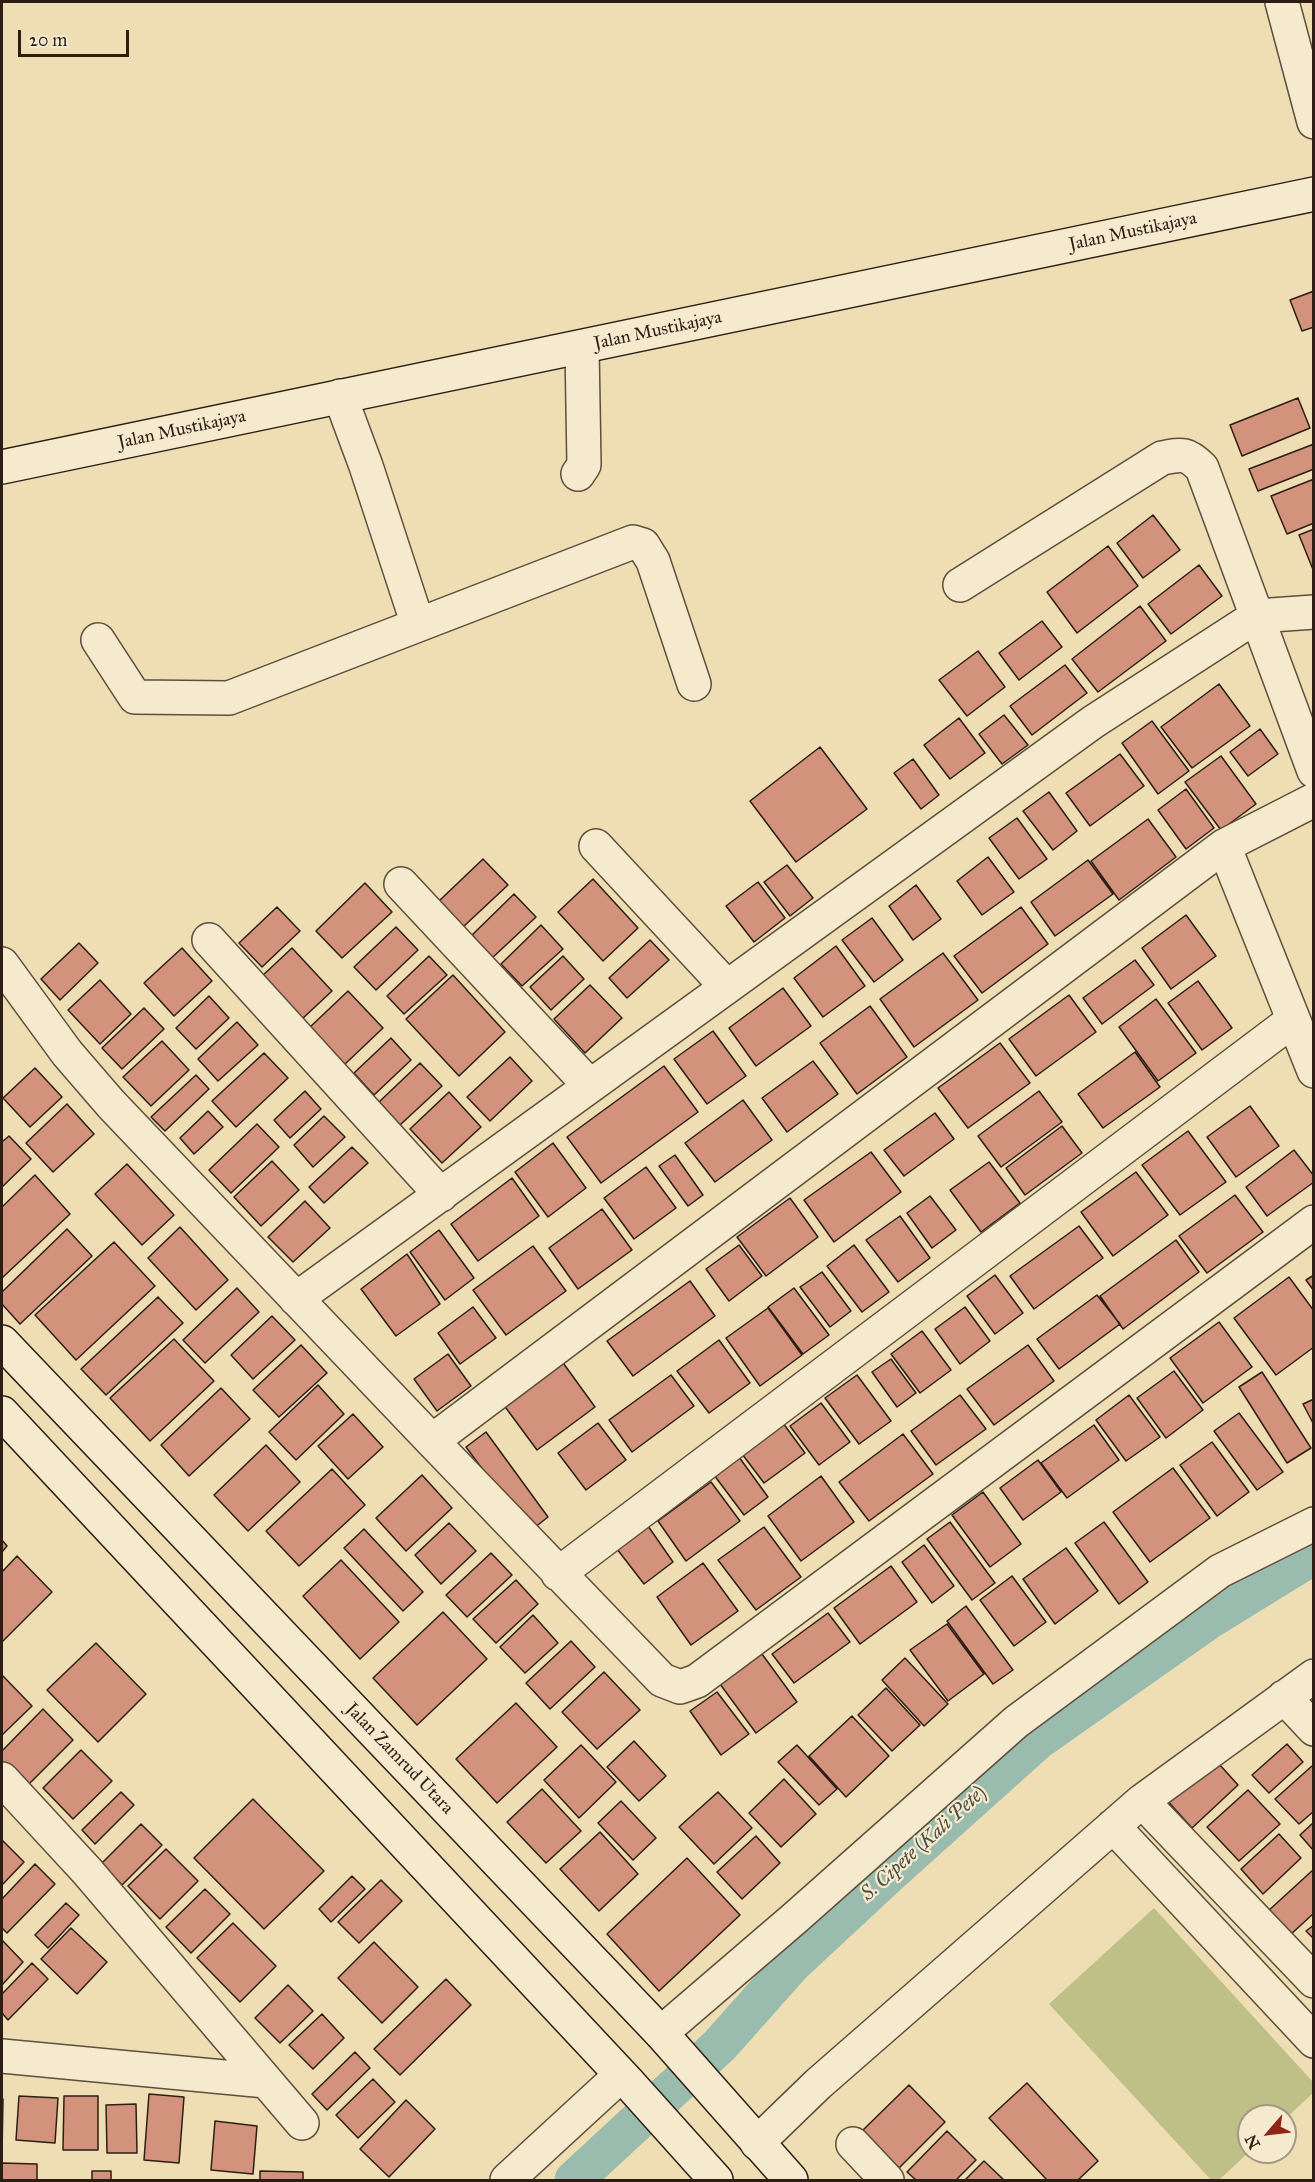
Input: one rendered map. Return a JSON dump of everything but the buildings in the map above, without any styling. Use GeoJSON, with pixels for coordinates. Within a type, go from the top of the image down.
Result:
{"type":"FeatureCollection","features":[{"type":"Feature","properties":{"kind":"street"},"geometry":{"type":"LineString","coordinates":[[1295,16],[1314,122]]}},
{"type":"Feature","properties":{"kind":"street","name":"Jalan Mustikajaya"},"geometry":{"type":"LineString","coordinates":[[2,467],[1314,194]]}},
{"type":"Feature","properties":{"kind":"street"},"geometry":{"type":"LineString","coordinates":[[578,474],[584,465],[582,346]]}},
{"type":"Feature","properties":{"kind":"street"},"geometry":{"type":"LineString","coordinates":[[340,396],[366,466],[418,625]]}},
{"type":"Feature","properties":{"kind":"street"},"geometry":{"type":"LineString","coordinates":[[960,585],[1162,458],[1180,454],[1191,457],[1202,468],[1314,771]]}},
{"type":"Feature","properties":{"kind":"street"},"geometry":{"type":"LineString","coordinates":[[98,640],[135,697],[229,698],[633,542],[643,545],[652,561],[694,684]]}},
{"type":"Feature","properties":{"kind":"street"},"geometry":{"type":"LineString","coordinates":[[296,1299],[1093,722],[1257,616],[1314,612]]}},
{"type":"Feature","properties":{"kind":"street"},"geometry":{"type":"LineString","coordinates":[[432,1442],[1224,846],[1314,800]]}},
{"type":"Feature","properties":{"kind":"street"},"geometry":{"type":"LineString","coordinates":[[596,846],[728,987]]}},
{"type":"Feature","properties":{"kind":"street"},"geometry":{"type":"LineString","coordinates":[[1224,846],[1314,1071]]}},
{"type":"Feature","properties":{"kind":"street"},"geometry":{"type":"LineString","coordinates":[[401,884],[590,1086]]}},
{"type":"Feature","properties":{"kind":"street"},"geometry":{"type":"LineString","coordinates":[[209,940],[441,1195]]}},
{"type":"Feature","properties":{"kind":"street"},"geometry":{"type":"LineString","coordinates":[[2,964],[67,1053],[111,1104],[558,1574],[662,1680],[680,1687],[697,1681],[1314,1221]]}},
{"type":"Feature","properties":{"kind":"street"},"geometry":{"type":"LineString","coordinates":[[558,1574],[1293,1020]]}},
{"type":"Feature","properties":{"kind":"street","name":"Jalan Zamrud Utara"},"geometry":{"type":"LineString","coordinates":[[2,1342],[668,2042],[791,2181]]}},
{"type":"Feature","properties":{"kind":"street"},"geometry":{"type":"LineString","coordinates":[[2,1413],[624,2078],[710,2177]]}},
{"type":"Feature","properties":{"kind":"street"},"geometry":{"type":"LineString","coordinates":[[668,2042],[795,1918],[1016,1722],[1220,1571],[1314,1524]]}},
{"type":"Feature","properties":{"kind":"street"},"geometry":{"type":"LineString","coordinates":[[752,2137],[818,2084],[1142,1801],[1314,1676]]}},
{"type":"Feature","properties":{"kind":"street"},"geometry":{"type":"LineString","coordinates":[[1284,1697],[1314,1729]]}},
{"type":"Feature","properties":{"kind":"street"},"geometry":{"type":"LineString","coordinates":[[2,1779],[87,1871],[302,2122]]}},
{"type":"Feature","properties":{"kind":"street"},"geometry":{"type":"LineString","coordinates":[[1142,1801],[1314,1981]]}},
{"type":"Feature","properties":{"kind":"street"},"geometry":{"type":"LineString","coordinates":[[1113,1826],[1314,2042]]}},
{"type":"Feature","properties":{"kind":"street"},"geometry":{"type":"LineString","coordinates":[[2,2056],[266,2081]]}},
{"type":"Feature","properties":{"kind":"street"},"geometry":{"type":"LineString","coordinates":[[507,2181],[624,2078]]}},
{"type":"Feature","properties":{"kind":"street"},"geometry":{"type":"LineString","coordinates":[[853,2144],[887,2181]]}},
{"type":"Feature","properties":{"kind":"green space"},"geometry":{"type":"Polygon","coordinates":[[[1154,1908],[1313,2082],[1313,2093],[1297,2108],[1297,2104],[1237,2104],[1237,2163],[1219,2180],[1211,2180],[1049,2004],[1154,1908]]]}},
{"type":"Feature","properties":{"kind":"waterway","name":"S. Cipete (Kali Pete)"},"geometry":{"type":"LineString","coordinates":[[574,2180],[720,2045],[791,1965],[1038,1740],[1207,1621],[1314,1555]]}}]}
